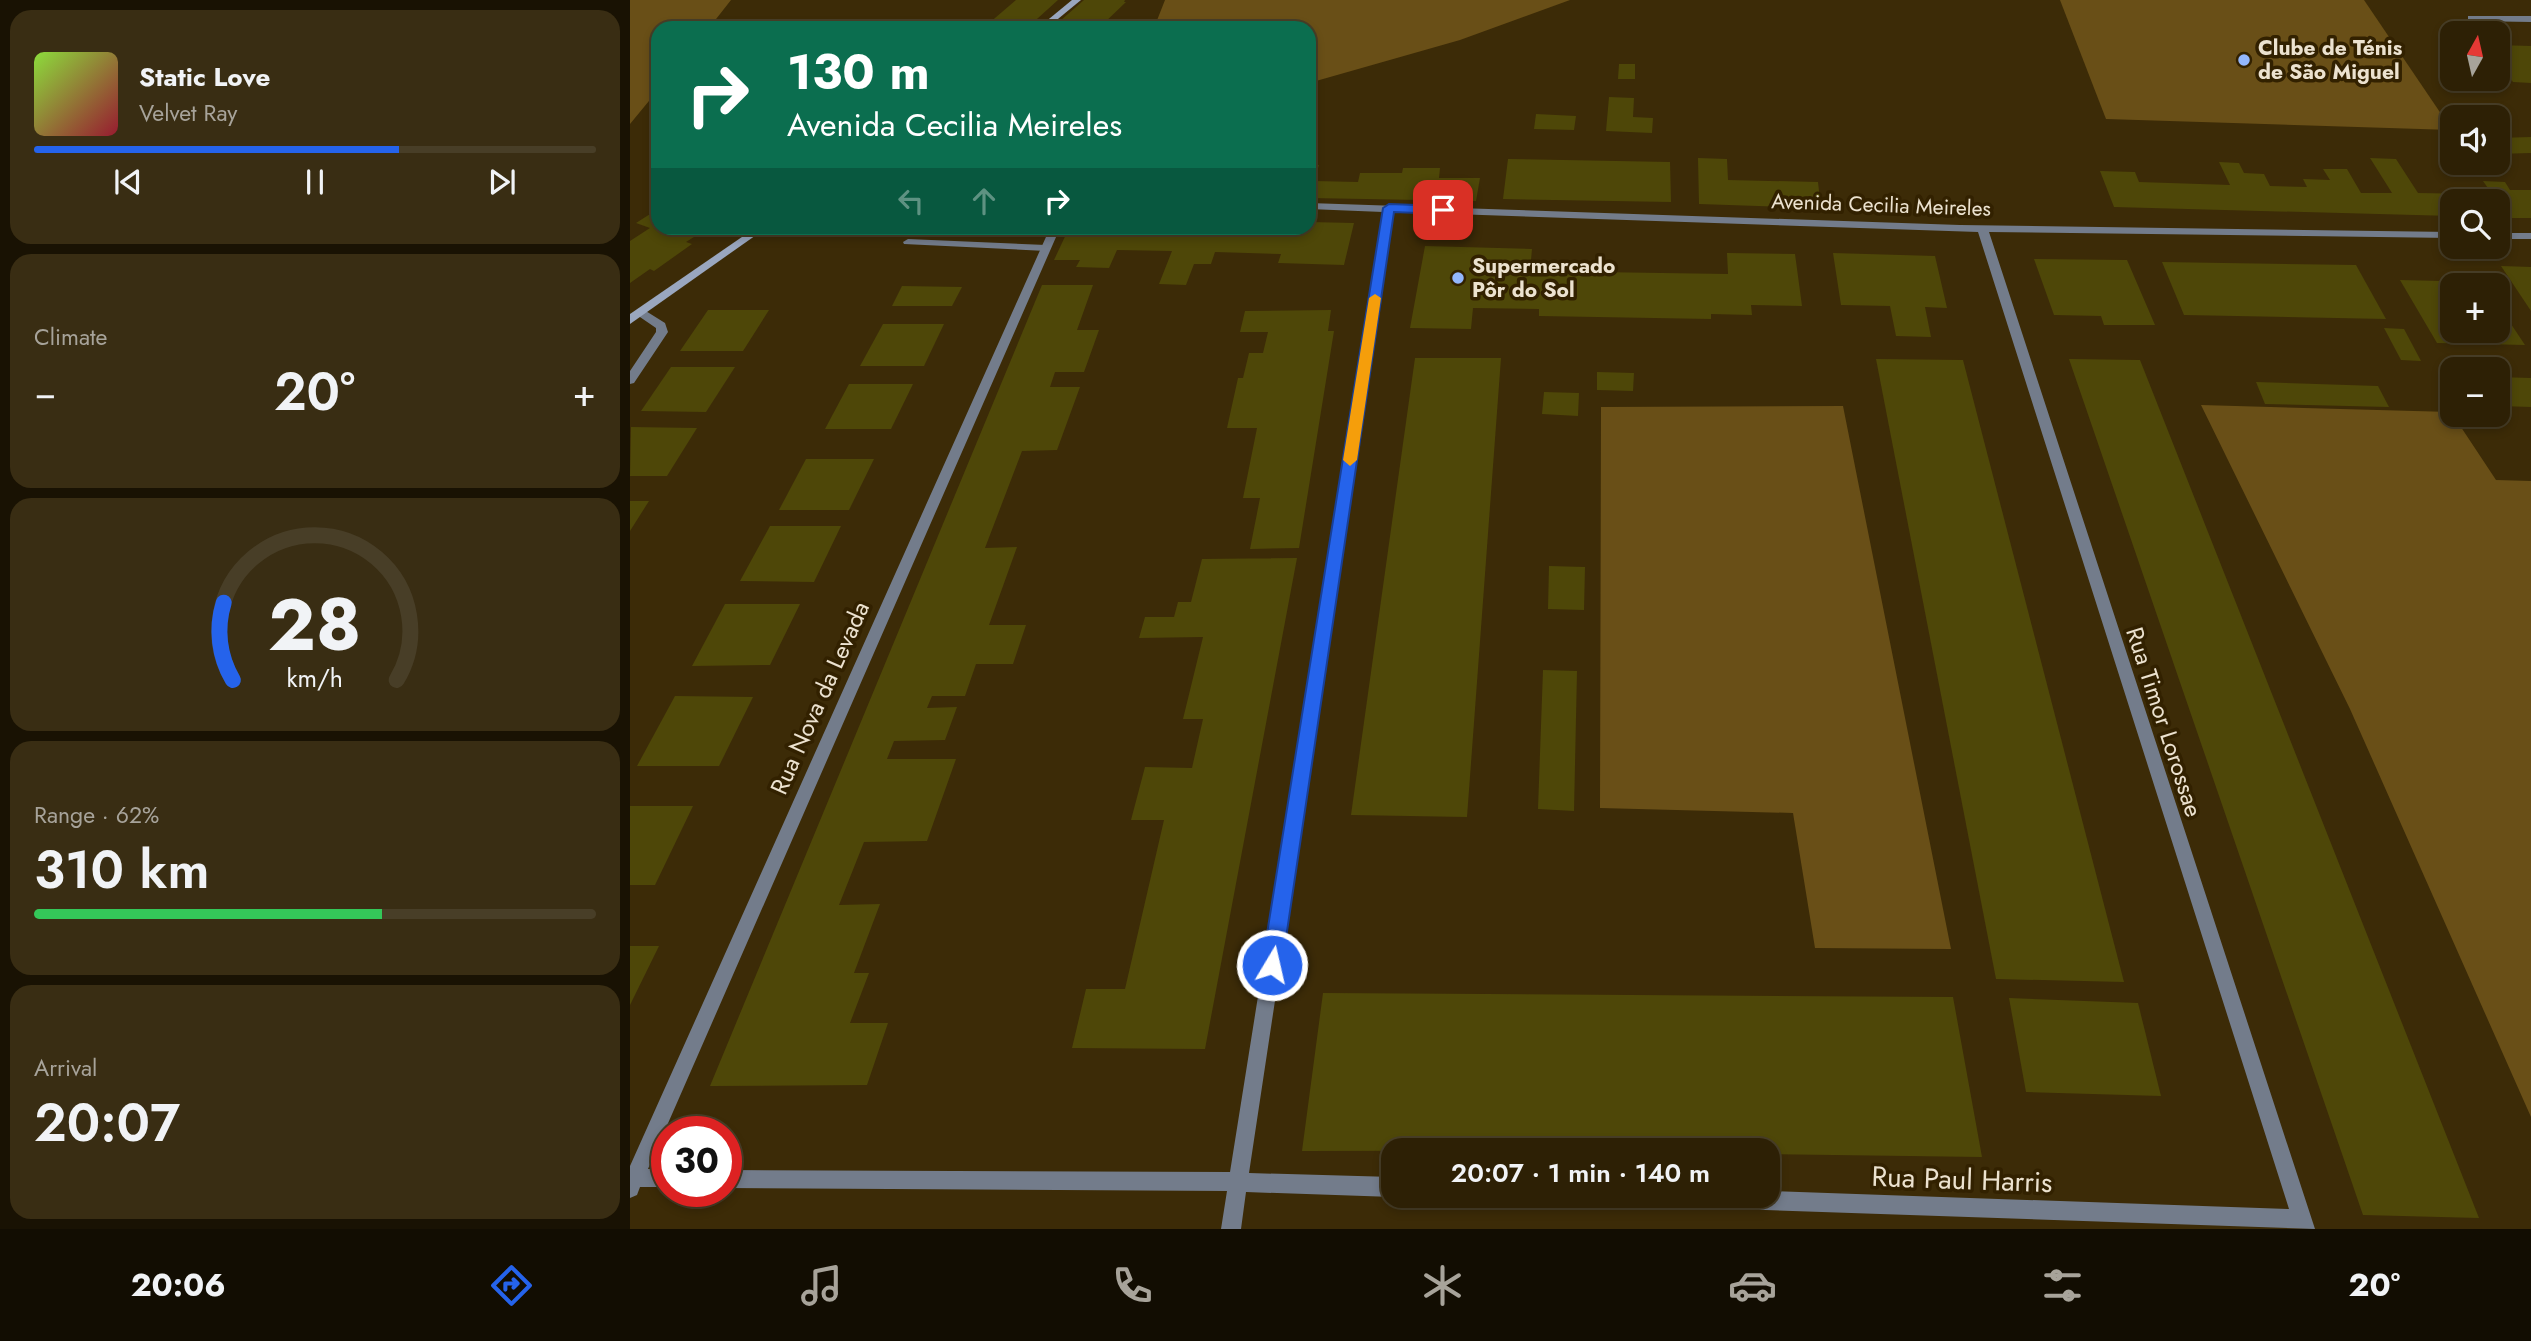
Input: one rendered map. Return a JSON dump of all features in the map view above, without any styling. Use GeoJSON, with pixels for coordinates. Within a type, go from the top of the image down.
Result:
{"type":"FeatureCollection","features":[{"type":"Feature","properties":{"kind":"street"},"geometry":{"type":"LineString","coordinates":[[1051,21],[1077,0]]}},
{"type":"Feature","properties":{"kind":"street"},"geometry":{"type":"LineString","coordinates":[[2471,18],[2531,19]]}},
{"type":"Feature","properties":{"kind":"street","name":"Avenida Cecilia Meireles"},"geometry":{"type":"LineString","coordinates":[[1316,206],[1982,228],[2440,235]]}},
{"type":"Feature","properties":{"kind":"street"},"geometry":{"type":"LineString","coordinates":[[1231,1229],[1389,208]]}},
{"type":"Feature","properties":{"kind":"street","name":"Rua Timor Lorossae"},"geometry":{"type":"LineString","coordinates":[[1982,228],[2303,1224]]}},
{"type":"Feature","properties":{"kind":"street"},"geometry":{"type":"LineString","coordinates":[[630,320],[751,235]]}},
{"type":"Feature","properties":{"kind":"street","name":"Rua Nova da Levada"},"geometry":{"type":"LineString","coordinates":[[631,1181],[1052,235]]}},
{"type":"Feature","properties":{"kind":"street"},"geometry":{"type":"LineString","coordinates":[[2510,236],[2531,236]]}},
{"type":"Feature","properties":{"kind":"street"},"geometry":{"type":"LineString","coordinates":[[908,242],[1046,248]]}},
{"type":"Feature","properties":{"kind":"street"},"geometry":{"type":"LineString","coordinates":[[630,380],[662,332],[662,326],[641,312]]}},
{"type":"Feature","properties":{"kind":"street"},"geometry":{"type":"LineString","coordinates":[[631,1181],[651,1179]]}},
{"type":"Feature","properties":{"kind":"street"},"geometry":{"type":"LineString","coordinates":[[742,1179],[1238,1182],[1381,1187]]}},
{"type":"Feature","properties":{"kind":"street","name":"Rua Paul Harris"},"geometry":{"type":"LineString","coordinates":[[1780,1202],[2303,1224]]}},
{"type":"Feature","properties":{"kind":"shaded area"},"geometry":{"type":"Polygon","coordinates":[[[630,0],[731,0],[714,21],[651,21],[651,98],[630,124],[630,0]]]}},
{"type":"Feature","properties":{"kind":"shaded area"},"geometry":{"type":"Polygon","coordinates":[[[1165,0],[1570,0],[1460,40],[1316,81],[1316,21],[1157,21],[1165,0]]]}},
{"type":"Feature","properties":{"kind":"shaded area","name":"Clube de Ténis de São Miguel"},"geometry":{"type":"Polygon","coordinates":[[[2060,0],[2364,0],[2440,112],[2440,130],[2106,119],[2060,0]]]}},
{"type":"Feature","properties":{"kind":"shaded area"},"geometry":{"type":"Polygon","coordinates":[[[2201,405],[2440,412],[2440,427],[2461,427],[2496,480],[2531,481],[2531,1117],[2350,709],[2201,405]]]}},
{"type":"Feature","properties":{"kind":"shaded area"},"geometry":{"type":"Polygon","coordinates":[[[1843,406],[1951,949],[1815,948],[1793,813],[1600,808],[1601,407],[1843,406]]]}},
{"type":"Feature","properties":{"kind":"building"},"geometry":{"type":"Polygon","coordinates":[[[1016,0],[1058,0],[1035,21],[992,21],[1016,0]]]}},
{"type":"Feature","properties":{"kind":"building"},"geometry":{"type":"Polygon","coordinates":[[[1084,0],[1126,2],[1106,21],[1060,21],[1084,0]]]}},
{"type":"Feature","properties":{"kind":"building"},"geometry":{"type":"Polygon","coordinates":[[[2510,45],[2531,46],[2531,83],[2513,82],[2510,78],[2510,45]]]}},
{"type":"Feature","properties":{"kind":"building"},"geometry":{"type":"Polygon","coordinates":[[[1619,64],[1635,64],[1635,79],[1618,79],[1619,64]]]}},
{"type":"Feature","properties":{"kind":"building"},"geometry":{"type":"Polygon","coordinates":[[[1609,97],[1634,98],[1633,117],[1653,118],[1652,133],[1606,131],[1609,97]]]}},
{"type":"Feature","properties":{"kind":"building"},"geometry":{"type":"Polygon","coordinates":[[[1536,114],[1576,116],[1574,130],[1534,129],[1536,114]]]}},
{"type":"Feature","properties":{"kind":"building"},"geometry":{"type":"Polygon","coordinates":[[[2531,137],[2531,153],[2510,154],[2510,138],[2531,137]]]}},
{"type":"Feature","properties":{"kind":"building"},"geometry":{"type":"Polygon","coordinates":[[[1698,158],[1727,159],[1728,180],[1818,182],[1821,208],[1699,204],[1698,158]]]}},
{"type":"Feature","properties":{"kind":"building"},"geometry":{"type":"Polygon","coordinates":[[[2370,158],[2396,159],[2418,193],[2440,193],[2440,216],[2114,207],[2100,171],[2135,172],[2139,182],[2230,185],[2219,162],[2239,163],[2244,173],[2264,174],[2270,186],[2307,187],[2303,179],[2330,180],[2323,169],[2347,169],[2361,193],[2392,193],[2370,158]]]}},
{"type":"Feature","properties":{"kind":"building"},"geometry":{"type":"Polygon","coordinates":[[[1508,159],[1670,162],[1671,202],[1503,199],[1508,159]]]}},
{"type":"Feature","properties":{"kind":"building"},"geometry":{"type":"Polygon","coordinates":[[[1403,168],[1440,168],[1439,178],[1480,178],[1476,201],[1316,198],[1316,181],[1358,182],[1360,173],[1402,173],[1403,168]]]}},
{"type":"Feature","properties":{"kind":"building"},"geometry":{"type":"Polygon","coordinates":[[[2483,181],[2505,182],[2509,189],[2489,189],[2483,181]]]}},
{"type":"Feature","properties":{"kind":"building"},"geometry":{"type":"Polygon","coordinates":[[[2510,190],[2531,190],[2531,218],[2510,218],[2510,190]]]}},
{"type":"Feature","properties":{"kind":"building"},"geometry":{"type":"Polygon","coordinates":[[[651,213],[651,235],[697,235],[686,242],[692,244],[654,271],[650,269],[630,283],[630,241],[650,228],[636,223],[651,213]]]}},
{"type":"Feature","properties":{"kind":"building"},"geometry":{"type":"Polygon","coordinates":[[[1316,222],[1354,223],[1344,265],[1278,263],[1281,254],[1215,252],[1211,264],[1194,264],[1186,285],[1159,284],[1172,251],[1117,250],[1109,268],[1076,267],[1080,260],[1054,260],[1066,235],[1316,235],[1316,222]]]}},
{"type":"Feature","properties":{"kind":"building"},"geometry":{"type":"Polygon","coordinates":[[[1425,246],[1532,249],[1530,271],[1728,274],[1727,253],[1795,254],[1802,306],[1751,305],[1752,315],[1711,314],[1711,319],[1539,316],[1539,309],[1473,308],[1471,329],[1410,328],[1425,246]]]}},
{"type":"Feature","properties":{"kind":"building"},"geometry":{"type":"Polygon","coordinates":[[[1833,253],[1935,256],[1947,308],[1925,307],[1931,337],[1896,336],[1890,306],[1841,305],[1833,253]]]}},
{"type":"Feature","properties":{"kind":"building"},"geometry":{"type":"Polygon","coordinates":[[[2034,259],[2127,260],[2155,325],[2104,325],[2101,316],[2054,315],[2034,259]]]}},
{"type":"Feature","properties":{"kind":"building"},"geometry":{"type":"Polygon","coordinates":[[[2162,262],[2356,265],[2386,319],[2184,315],[2162,262]]]}},
{"type":"Feature","properties":{"kind":"building"},"geometry":{"type":"Polygon","coordinates":[[[2501,266],[2531,267],[2531,311],[2510,280],[2510,273],[2506,273],[2501,266]]]}},
{"type":"Feature","properties":{"kind":"building"},"geometry":{"type":"Polygon","coordinates":[[[2400,280],[2440,281],[2440,343],[2510,343],[2510,322],[2525,345],[2437,343],[2400,280]]]}},
{"type":"Feature","properties":{"kind":"building"},"geometry":{"type":"Polygon","coordinates":[[[1042,285],[1093,285],[1077,330],[1099,330],[1084,372],[1055,372],[1050,387],[1080,387],[1057,450],[1022,451],[985,548],[1017,547],[989,625],[1026,625],[1013,664],[976,664],[965,696],[932,696],[927,708],[957,707],[945,740],[894,741],[887,759],[956,759],[927,841],[864,842],[839,905],[880,904],[854,973],[869,973],[850,1023],[888,1023],[867,1085],[710,1086],[1042,285]]]}},
{"type":"Feature","properties":{"kind":"building"},"geometry":{"type":"Polygon","coordinates":[[[902,286],[962,287],[952,306],[892,306],[902,286]]]}},
{"type":"Feature","properties":{"kind":"building"},"geometry":{"type":"Polygon","coordinates":[[[708,310],[769,310],[743,351],[680,351],[708,310]]]}},
{"type":"Feature","properties":{"kind":"building"},"geometry":{"type":"Polygon","coordinates":[[[1331,310],[1328,331],[1334,331],[1299,548],[1250,549],[1260,498],[1243,498],[1257,428],[1227,428],[1238,378],[1243,378],[1249,353],[1263,353],[1268,332],[1240,332],[1245,311],[1331,310]]]}},
{"type":"Feature","properties":{"kind":"building"},"geometry":{"type":"Polygon","coordinates":[[[883,324],[944,324],[924,366],[860,366],[883,324]]]}},
{"type":"Feature","properties":{"kind":"building"},"geometry":{"type":"Polygon","coordinates":[[[2384,328],[2404,329],[2421,361],[2401,360],[2384,328]]]}},
{"type":"Feature","properties":{"kind":"building"},"geometry":{"type":"Polygon","coordinates":[[[1415,358],[1501,358],[1467,817],[1351,815],[1415,358]]]}},
{"type":"Feature","properties":{"kind":"building"},"geometry":{"type":"Polygon","coordinates":[[[1876,359],[1963,360],[2124,982],[1996,979],[1876,359]]]}},
{"type":"Feature","properties":{"kind":"building"},"geometry":{"type":"Polygon","coordinates":[[[2069,359],[2140,360],[2479,1218],[2363,1215],[2069,359]]]}},
{"type":"Feature","properties":{"kind":"building"},"geometry":{"type":"Polygon","coordinates":[[[671,367],[735,367],[706,412],[641,411],[671,367]]]}},
{"type":"Feature","properties":{"kind":"building"},"geometry":{"type":"Polygon","coordinates":[[[1597,372],[1634,373],[1633,391],[1597,390],[1597,372]]]}},
{"type":"Feature","properties":{"kind":"building"},"geometry":{"type":"Polygon","coordinates":[[[2510,377],[2531,378],[2531,407],[2510,406],[2510,377]]]}},
{"type":"Feature","properties":{"kind":"building"},"geometry":{"type":"Polygon","coordinates":[[[2256,382],[2378,386],[2389,407],[2265,404],[2256,382]]]}},
{"type":"Feature","properties":{"kind":"building"},"geometry":{"type":"Polygon","coordinates":[[[849,384],[913,384],[891,429],[825,429],[849,384]]]}},
{"type":"Feature","properties":{"kind":"building"},"geometry":{"type":"Polygon","coordinates":[[[1544,392],[1579,393],[1578,416],[1542,414],[1544,392]]]}},
{"type":"Feature","properties":{"kind":"building"},"geometry":{"type":"Polygon","coordinates":[[[631,427],[697,428],[667,476],[630,476],[631,427]]]}},
{"type":"Feature","properties":{"kind":"building"},"geometry":{"type":"Polygon","coordinates":[[[806,459],[874,459],[849,510],[779,510],[806,459]]]}},
{"type":"Feature","properties":{"kind":"building"},"geometry":{"type":"Polygon","coordinates":[[[630,501],[649,501],[630,531],[630,501]]]}},
{"type":"Feature","properties":{"kind":"building"},"geometry":{"type":"Polygon","coordinates":[[[770,526],[841,526],[814,582],[740,581],[770,526]]]}},
{"type":"Feature","properties":{"kind":"building"},"geometry":{"type":"Polygon","coordinates":[[[1297,558],[1205,1049],[1072,1048],[1086,989],[1125,989],[1164,820],[1131,820],[1145,767],[1192,768],[1203,719],[1183,719],[1203,637],[1139,638],[1145,617],[1174,617],[1178,602],[1191,602],[1202,559],[1297,558]]]}},
{"type":"Feature","properties":{"kind":"building"},"geometry":{"type":"Polygon","coordinates":[[[1549,566],[1585,567],[1584,610],[1548,609],[1549,566]]]}},
{"type":"Feature","properties":{"kind":"building"},"geometry":{"type":"Polygon","coordinates":[[[725,604],[800,604],[770,665],[692,666],[725,604]]]}},
{"type":"Feature","properties":{"kind":"building"},"geometry":{"type":"Polygon","coordinates":[[[1543,670],[1577,671],[1574,811],[1538,809],[1543,670]]]}},
{"type":"Feature","properties":{"kind":"building"},"geometry":{"type":"Polygon","coordinates":[[[675,696],[753,697],[719,766],[637,766],[675,696]]]}},
{"type":"Feature","properties":{"kind":"building"},"geometry":{"type":"Polygon","coordinates":[[[630,806],[693,806],[655,885],[630,885],[630,806]]]}},
{"type":"Feature","properties":{"kind":"building"},"geometry":{"type":"Polygon","coordinates":[[[630,946],[659,946],[630,1005],[630,946]]]}},
{"type":"Feature","properties":{"kind":"building"},"geometry":{"type":"Polygon","coordinates":[[[1323,993],[1953,997],[1982,1157],[1780,1154],[1780,1138],[1381,1138],[1381,1151],[1302,1151],[1323,993]]]}},
{"type":"Feature","properties":{"kind":"building"},"geometry":{"type":"Polygon","coordinates":[[[2009,998],[2138,1003],[2161,1096],[2026,1092],[2009,998]]]}},
{"type":"Feature","properties":{"kind":"slow traffic"},"geometry":{"type":"LineString","coordinates":[[1350,460],[1375,298]]}},
{"type":"Feature","properties":{"kind":"place","name":"Clube de Ténis de São Miguel"},"geometry":{"type":"Point","coordinates":[2244,60]}},
{"type":"Feature","properties":{"kind":"place","name":"Supermercado Pôr do Sol"},"geometry":{"type":"Point","coordinates":[1458,278]}},
{"type":"Feature","properties":{"kind":"route"},"geometry":{"type":"LineString","coordinates":[[1272,965],[1389,208],[1443,210]]}}]}
